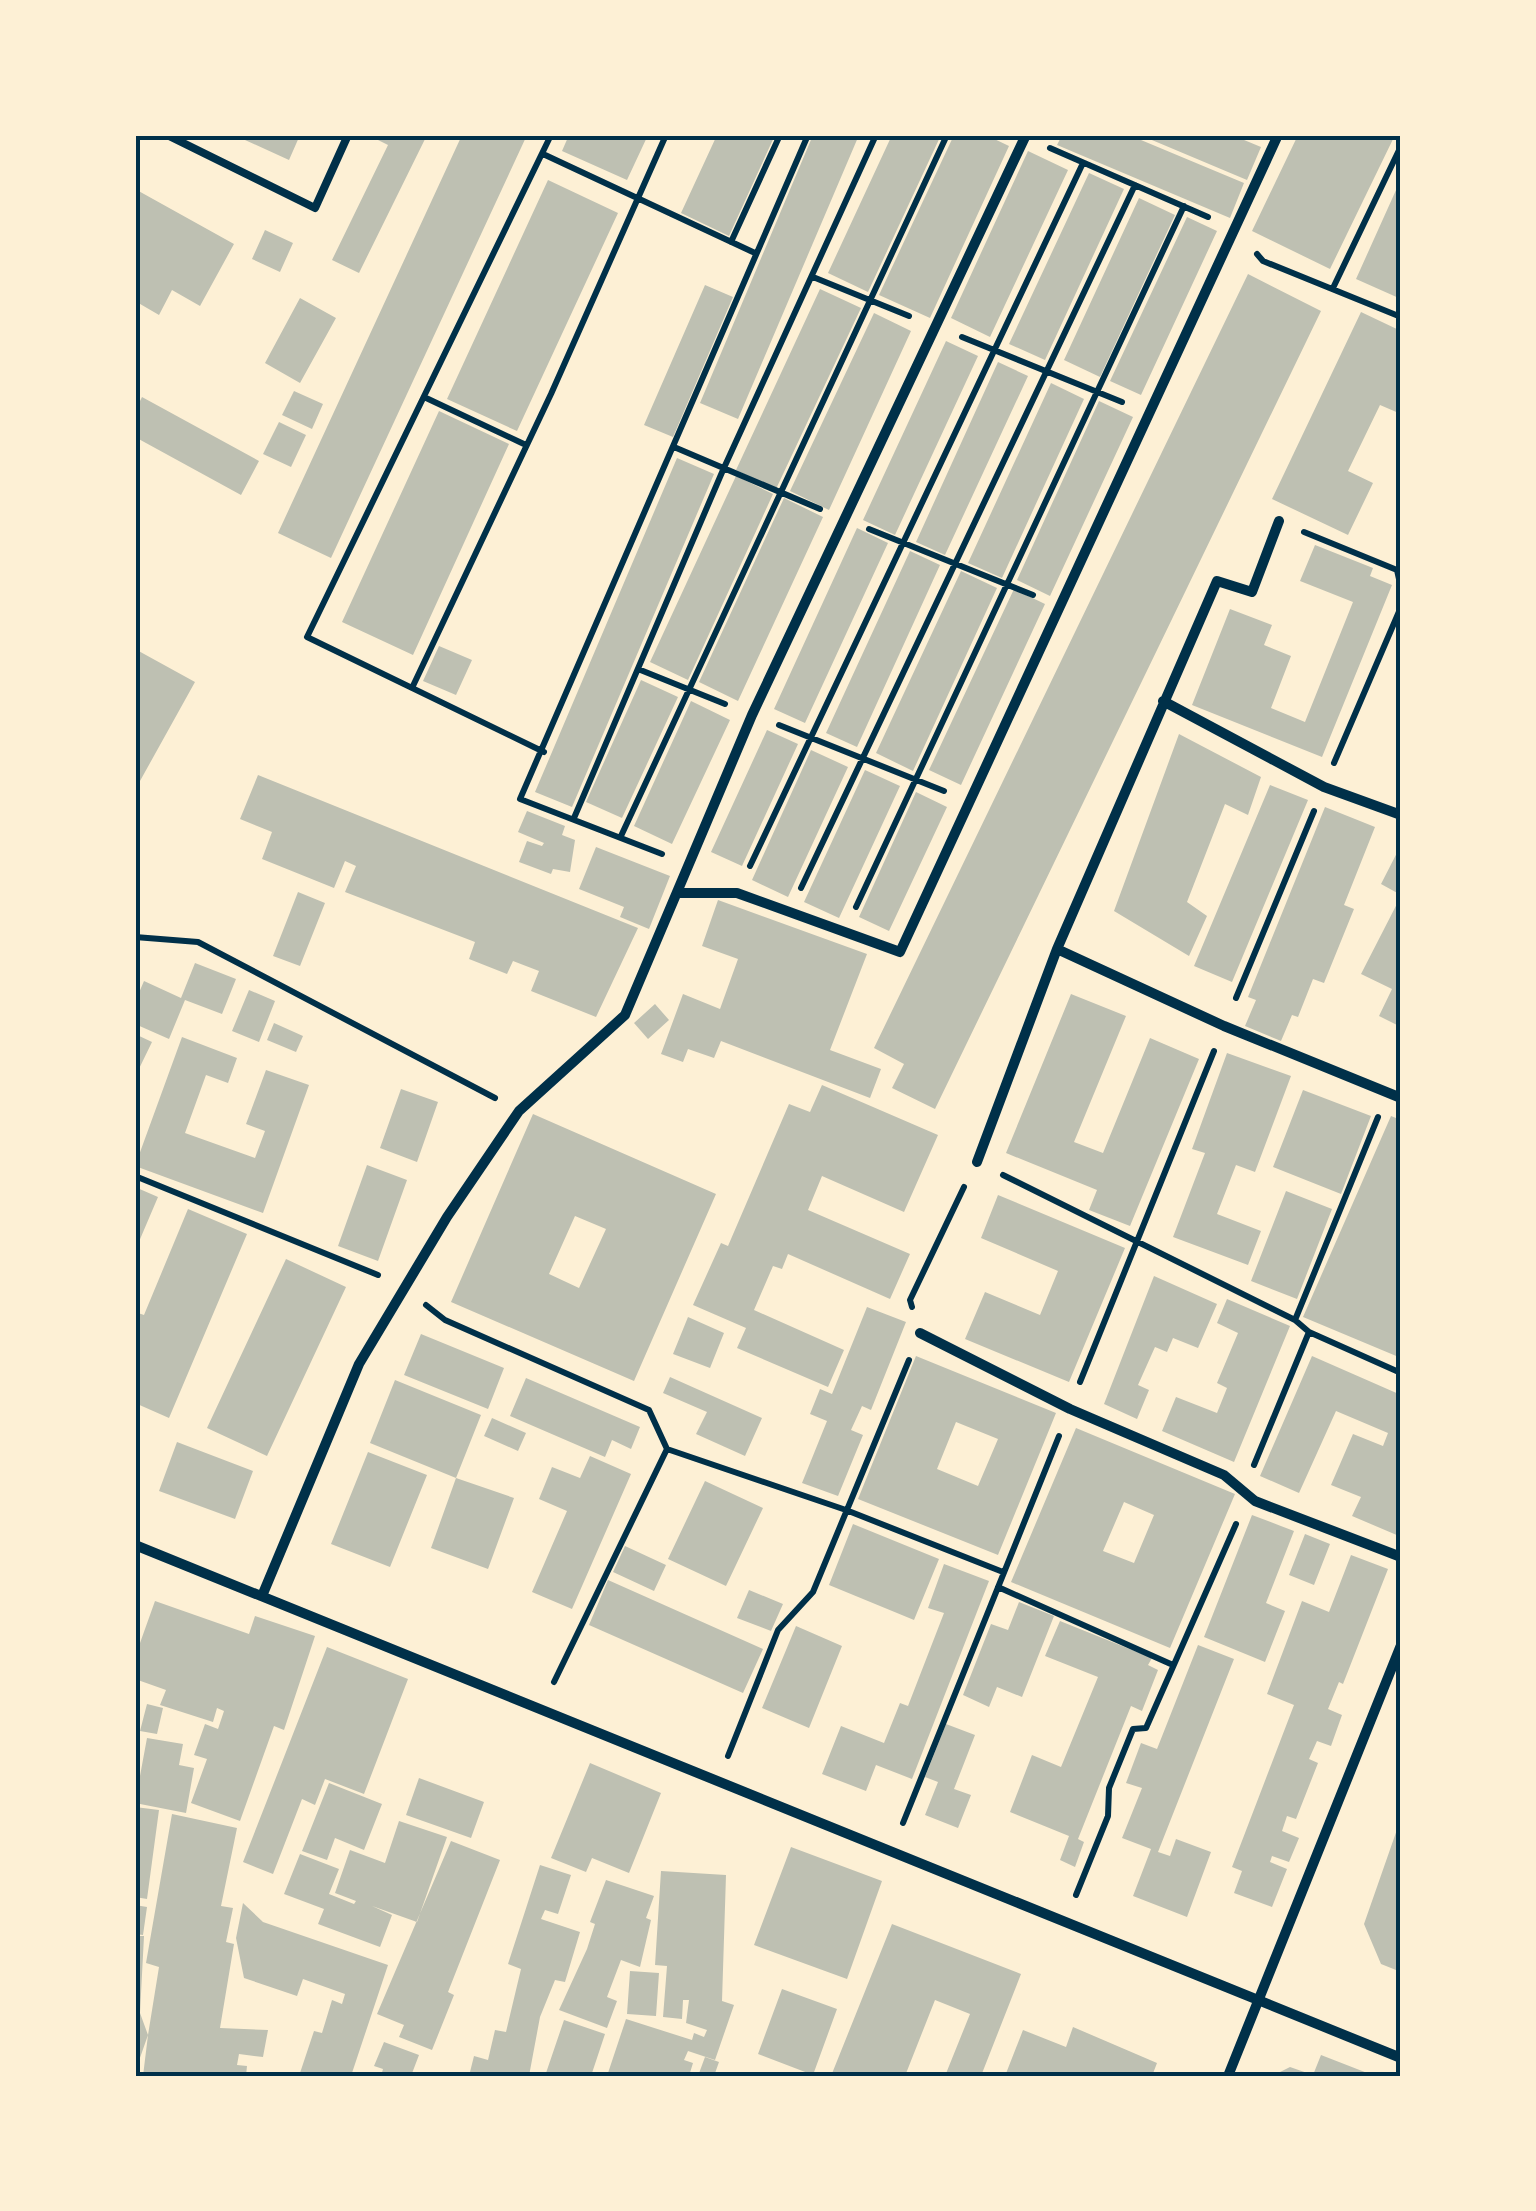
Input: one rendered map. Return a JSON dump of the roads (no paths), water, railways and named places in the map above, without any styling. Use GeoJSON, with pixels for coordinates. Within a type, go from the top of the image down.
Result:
{"type":"FeatureCollection","features":[{"type":"Feature","properties":{"kind":"street"},"geometry":{"type":"LineString","coordinates":[[677,893],[737,893],[900,952],[1278,135]]}},
{"type":"Feature","properties":{"kind":"street"},"geometry":{"type":"LineString","coordinates":[[262,1596],[360,1364],[405,1287],[520,1111],[625,1016],[752,715],[1025,137]]}},
{"type":"Feature","properties":{"kind":"street"},"geometry":{"type":"LineString","coordinates":[[977,1162],[1058,949],[1217,581],[1252,592],[1279,521]]}},
{"type":"Feature","properties":{"kind":"street"},"geometry":{"type":"LineString","coordinates":[[1164,701],[1324,787],[1401,815]]}},
{"type":"Feature","properties":{"kind":"street"},"geometry":{"type":"LineString","coordinates":[[1058,949],[1224,1026],[1401,1098]]}},
{"type":"Feature","properties":{"kind":"street"},"geometry":{"type":"LineString","coordinates":[[920,1333],[1070,1409],[1224,1475],[1255,1501],[1401,1557]]}},
{"type":"Feature","properties":{"kind":"street"},"geometry":{"type":"LineString","coordinates":[[135,1544],[1401,2058]]}},
{"type":"Feature","properties":{"kind":"street"},"geometry":{"type":"LineString","coordinates":[[1228,2076],[1401,1645]]}},
{"type":"Feature","properties":{"kind":"lane"},"geometry":{"type":"LineString","coordinates":[[167,135],[315,208],[348,135]]}}]}
